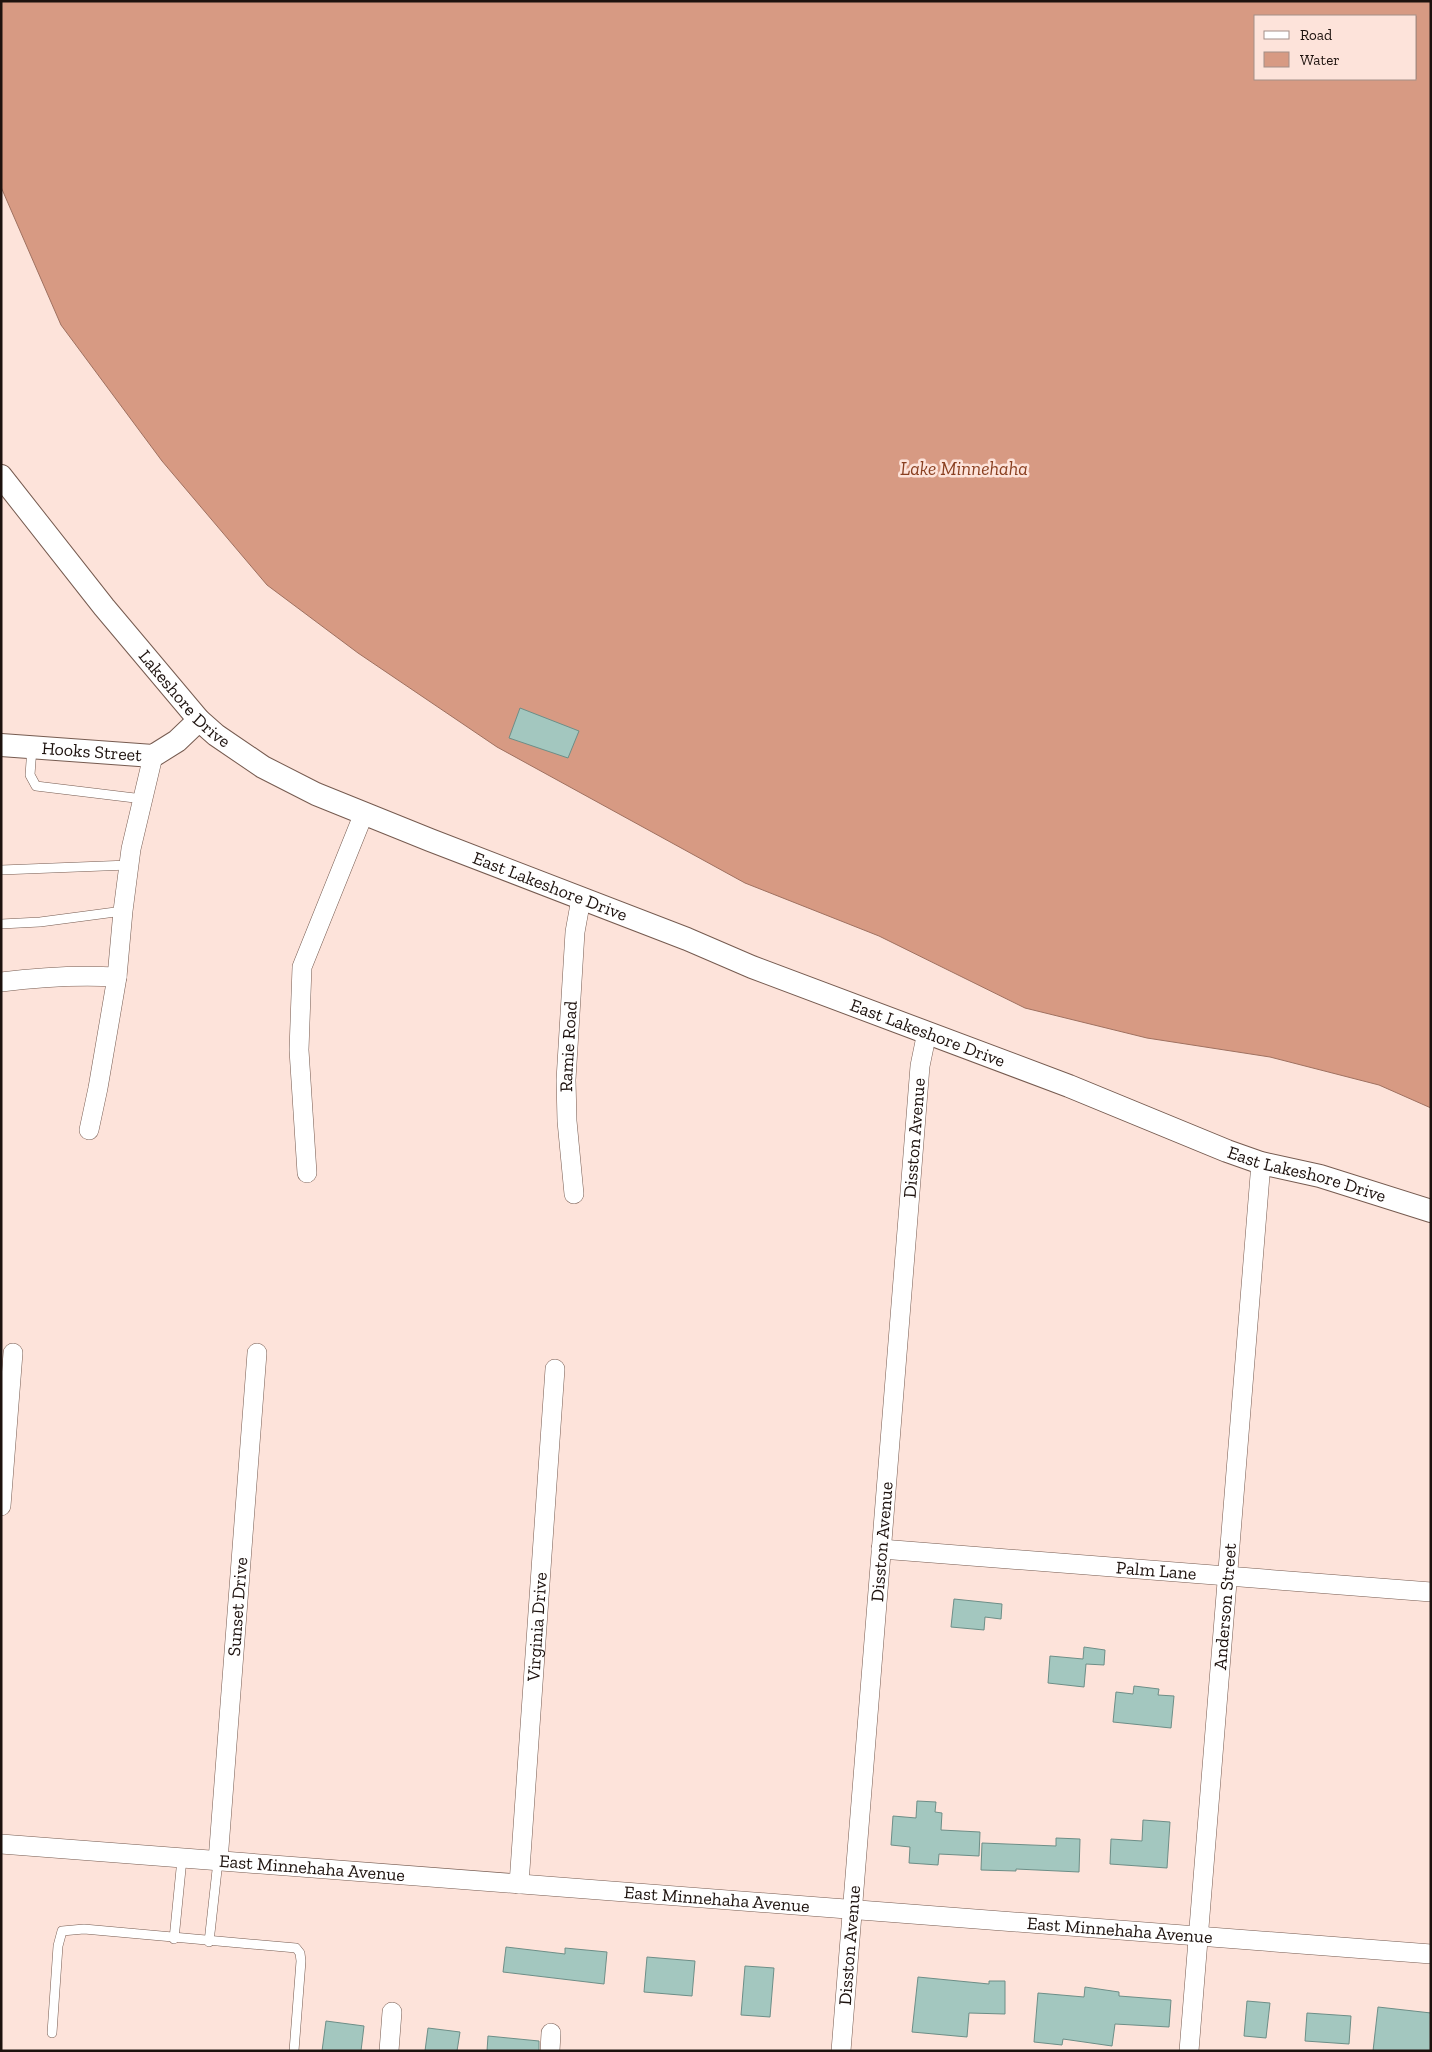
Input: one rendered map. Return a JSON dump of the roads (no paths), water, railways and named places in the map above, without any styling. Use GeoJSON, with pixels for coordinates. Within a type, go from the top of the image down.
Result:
{"type":"FeatureCollection","features":[{"type":"Feature","properties":{"kind":"street","name":"Lakeshore Drive"},"geometry":{"type":"LineString","coordinates":[[1,476],[104,607],[199,720],[216,735],[263,768],[316,794],[430,840]]}},
{"type":"Feature","properties":{"kind":"street","name":"Hooks Street"},"geometry":{"type":"LineString","coordinates":[[1,745],[153,756],[177,741],[199,720]]}},
{"type":"Feature","properties":{"kind":"street"},"geometry":{"type":"LineString","coordinates":[[89,1130],[117,977],[129,865],[153,756]]}},
{"type":"Feature","properties":{"kind":"street"},"geometry":{"type":"LineString","coordinates":[[307,1173],[299,1050],[302,967],[364,813]]}},
{"type":"Feature","properties":{"kind":"street","name":"East Lakeshore Drive"},"geometry":{"type":"LineString","coordinates":[[430,840],[580,900],[687,939],[761,970],[1069,1086],[1227,1151],[1261,1163],[1320,1176],[1431,1211]]}},
{"type":"Feature","properties":{"kind":"street","name":"Ramie Road"},"geometry":{"type":"LineString","coordinates":[[574,1194],[567,1122],[566,1080],[575,932],[580,900]]}},
{"type":"Feature","properties":{"kind":"street"},"geometry":{"type":"LineString","coordinates":[[1,982],[32,978],[117,977]]}},
{"type":"Feature","properties":{"kind":"street","name":"Disston Avenue"},"geometry":{"type":"LineString","coordinates":[[841,2051],[920,1066],[927,1032]]}},
{"type":"Feature","properties":{"kind":"street","name":"Anderson Street"},"geometry":{"type":"LineString","coordinates":[[1189,2051],[1261,1163]]}},
{"type":"Feature","properties":{"kind":"street"},"geometry":{"type":"LineString","coordinates":[[1,1506],[13,1353]]}},
{"type":"Feature","properties":{"kind":"street","name":"Sunset Drive"},"geometry":{"type":"LineString","coordinates":[[218,1861],[257,1353]]}},
{"type":"Feature","properties":{"kind":"street","name":"Virginia Drive"},"geometry":{"type":"LineString","coordinates":[[519,1884],[556,1370]]}},
{"type":"Feature","properties":{"kind":"street","name":"Palm Lane"},"geometry":{"type":"LineString","coordinates":[[881,1548],[1431,1592]]}},
{"type":"Feature","properties":{"kind":"street","name":"East Minnehaha Avenue"},"geometry":{"type":"LineString","coordinates":[[1,1844],[1431,1954]]}},
{"type":"Feature","properties":{"kind":"street"},"geometry":{"type":"LineString","coordinates":[[389,2051],[392,2012]]}},
{"type":"Feature","properties":{"kind":"lane"},"geometry":{"type":"LineString","coordinates":[[32,747],[30,775],[36,786],[143,799]]}},
{"type":"Feature","properties":{"kind":"lane"},"geometry":{"type":"LineString","coordinates":[[1,870],[129,865]]}},
{"type":"Feature","properties":{"kind":"lane"},"geometry":{"type":"LineString","coordinates":[[1,924],[40,922],[123,911]]}},
{"type":"Feature","properties":{"kind":"lane"},"geometry":{"type":"LineString","coordinates":[[174,1938],[182,1858]]}},
{"type":"Feature","properties":{"kind":"lane"},"geometry":{"type":"LineString","coordinates":[[209,1942],[218,1861]]}},
{"type":"Feature","properties":{"kind":"lane"},"geometry":{"type":"LineString","coordinates":[[52,2033],[58,1946],[62,1931],[84,1929],[298,1950],[301,1961],[294,2051]]}},
{"type":"Feature","properties":{"kind":"water","name":"Lake Minnehaha"},"geometry":{"type":"Polygon","coordinates":[[[1,1],[1431,1],[1431,1108],[1379,1085],[1270,1057],[1147,1038],[1025,1008],[879,936],[745,883],[497,747],[358,653],[267,585],[162,461],[61,325],[1,187],[1,1]]]}}]}
